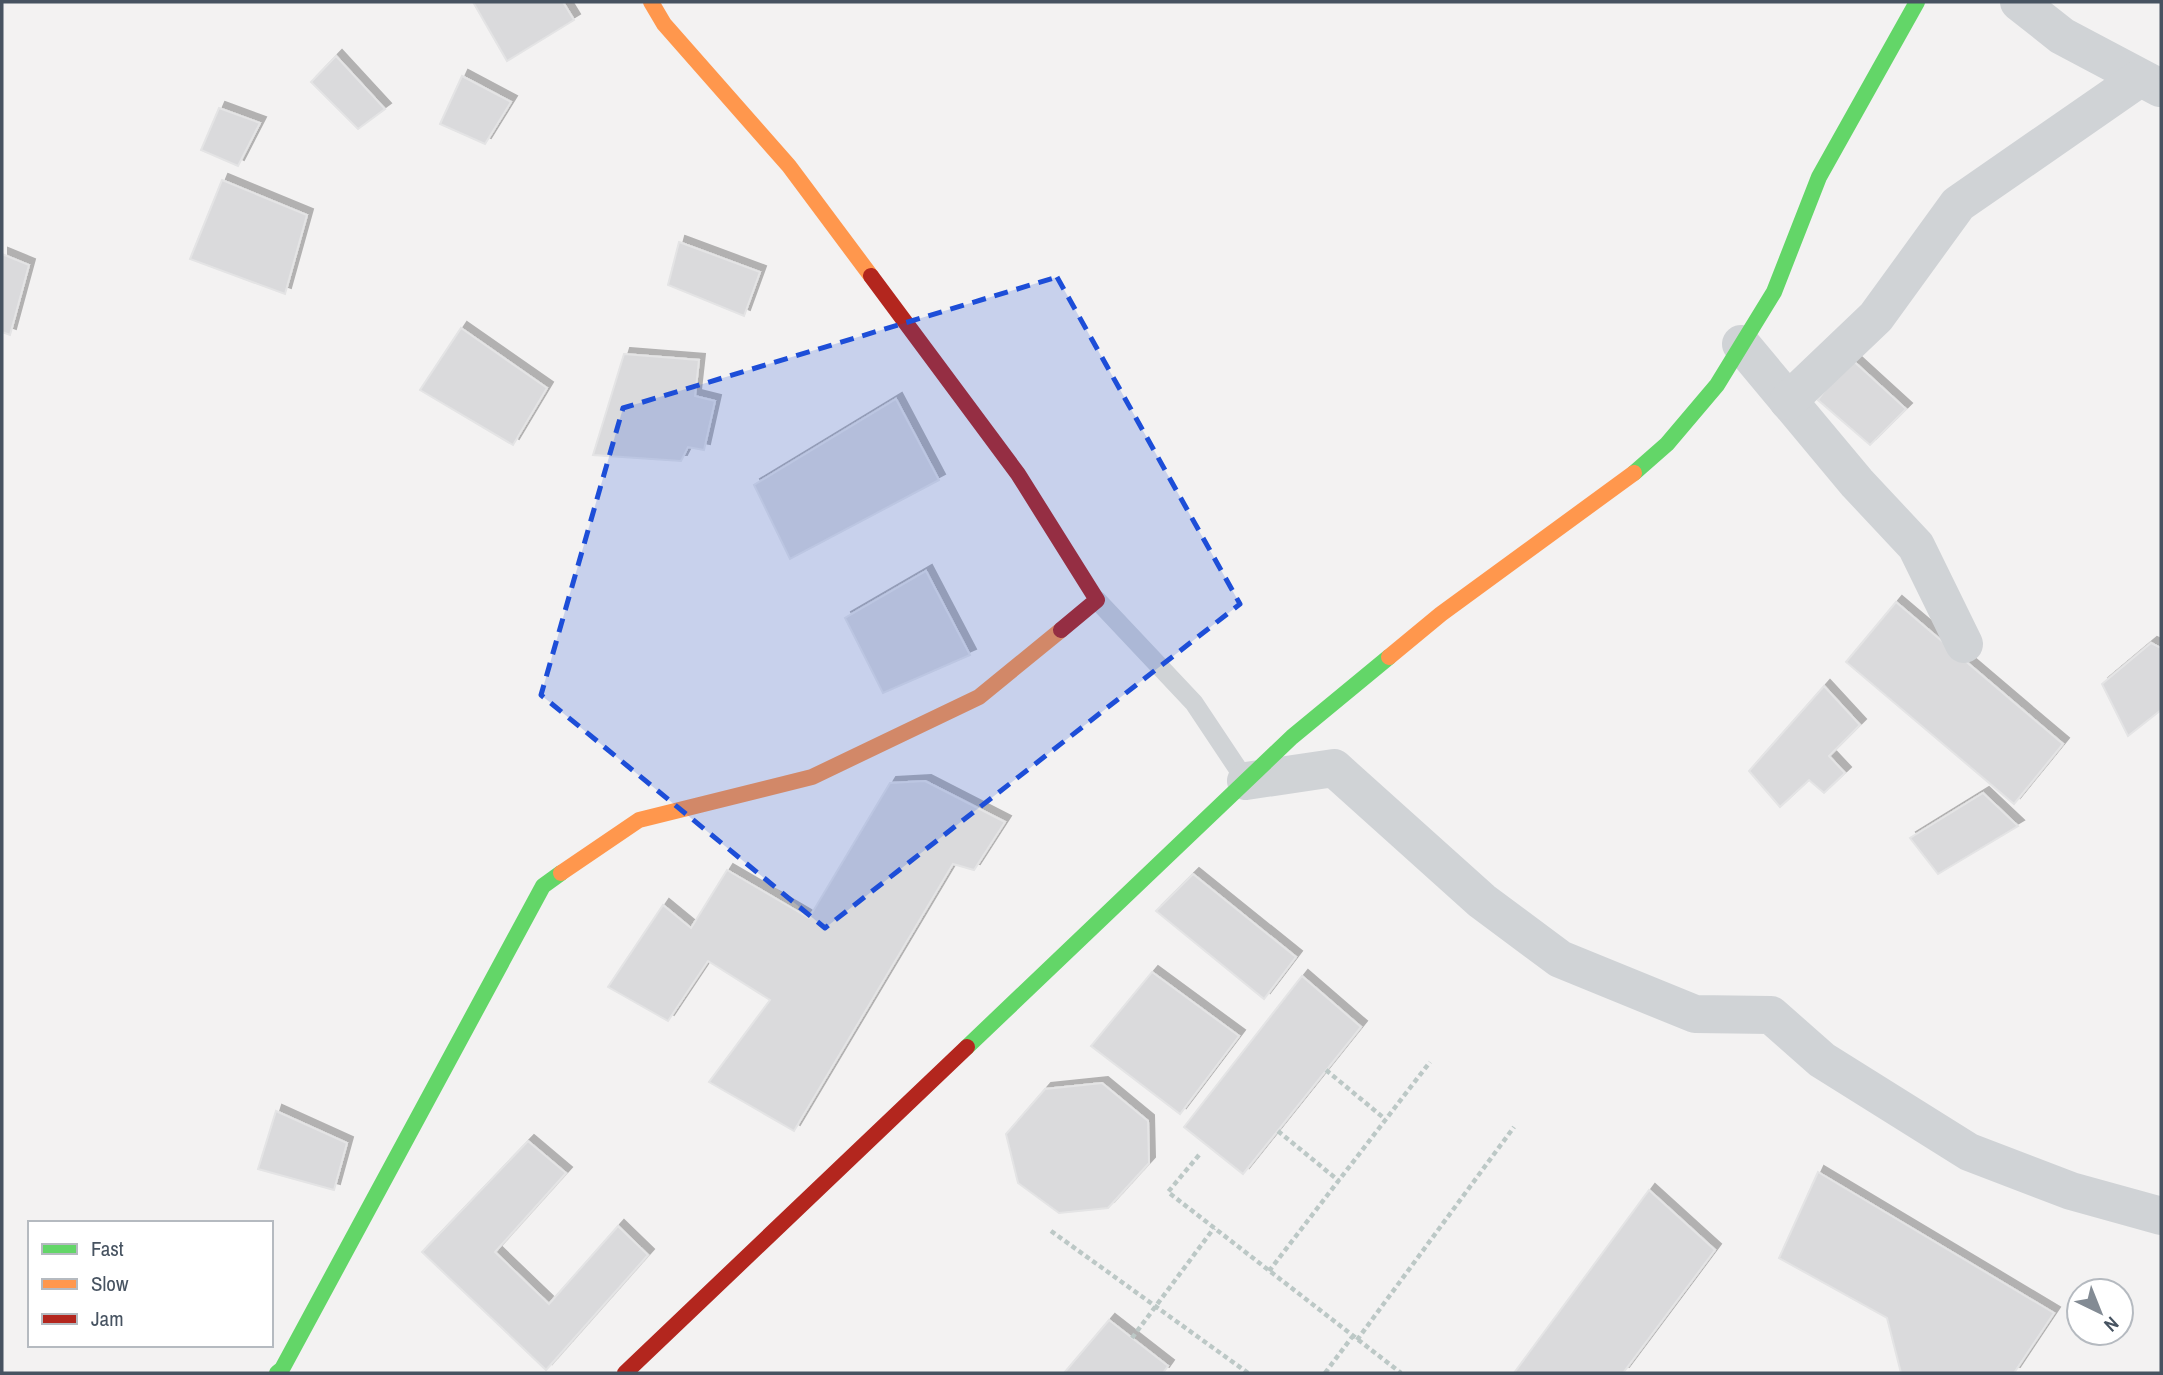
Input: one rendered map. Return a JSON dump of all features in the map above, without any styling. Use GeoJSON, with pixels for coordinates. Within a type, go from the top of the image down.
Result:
{"type":"FeatureCollection","features":[{"type":"Feature","properties":{"kind":"street"},"geometry":{"type":"LineString","coordinates":[[277,1373],[282,1369],[543,886],[639,820],[812,777],[979,697],[1097,600],[1018,474],[822,210],[789,166],[664,24],[651,2]]}},
{"type":"Feature","properties":{"kind":"street"},"geometry":{"type":"LineString","coordinates":[[625,1373],[1292,737],[1441,614],[1629,477],[1667,444],[1717,385],[1773,292],[1819,177],[1917,2]]}},
{"type":"Feature","properties":{"kind":"street"},"geometry":{"type":"LineString","coordinates":[[1788,401],[1876,317],[1958,204],[2150,83],[2062,36],[2019,2]]}},
{"type":"Feature","properties":{"kind":"street"},"geometry":{"type":"LineString","coordinates":[[1741,344],[1857,483],[1916,546],[1964,644]]}},
{"type":"Feature","properties":{"kind":"street"},"geometry":{"type":"LineString","coordinates":[[1246,781],[1335,768],[1482,901],[1560,960],[1695,1014],[1770,1015],[1822,1060],[1969,1152],[2071,1191],[2161,1216]]}},
{"type":"Feature","properties":{"kind":"lane"},"geometry":{"type":"LineString","coordinates":[[1097,600],[1194,703],[1246,781]]}},
{"type":"Feature","properties":{"kind":"path"},"geometry":{"type":"LineString","coordinates":[[1269,1271],[1430,1062]]}},
{"type":"Feature","properties":{"kind":"path"},"geometry":{"type":"LineString","coordinates":[[1326,1070],[1385,1119]]}},
{"type":"Feature","properties":{"kind":"path"},"geometry":{"type":"LineString","coordinates":[[1325,1373],[1354,1339],[1514,1127]]}},
{"type":"Feature","properties":{"kind":"path"},"geometry":{"type":"LineString","coordinates":[[1278,1131],[1339,1181]]}},
{"type":"Feature","properties":{"kind":"path"},"geometry":{"type":"LineString","coordinates":[[1199,1155],[1168,1192],[1401,1373]]}},
{"type":"Feature","properties":{"kind":"path"},"geometry":{"type":"LineString","coordinates":[[1132,1338],[1214,1228]]}},
{"type":"Feature","properties":{"kind":"path"},"geometry":{"type":"LineString","coordinates":[[1051,1231],[1248,1373]]}},
{"type":"Feature","properties":{"kind":"highlighted area"},"geometry":{"type":"Polygon","coordinates":[[[1057,277],[1240,604],[825,928],[541,695],[623,408],[1057,277]]]}},
{"type":"Feature","properties":{"kind":"building"},"geometry":{"type":"Polygon","coordinates":[[[473,2],[563,2],[574,20],[507,61],[473,2]]]}},
{"type":"Feature","properties":{"kind":"building"},"geometry":{"type":"Polygon","coordinates":[[[336,56],[385,109],[358,129],[311,82],[336,56]]]}},
{"type":"Feature","properties":{"kind":"building"},"geometry":{"type":"Polygon","coordinates":[[[462,76],[511,102],[485,144],[440,124],[462,76]]]}},
{"type":"Feature","properties":{"kind":"building"},"geometry":{"type":"Polygon","coordinates":[[[219,108],[260,123],[238,166],[201,150],[219,108]]]}},
{"type":"Feature","properties":{"kind":"building"},"geometry":{"type":"Polygon","coordinates":[[[222,180],[307,215],[285,294],[190,259],[222,180]]]}},
{"type":"Feature","properties":{"kind":"building"},"geometry":{"type":"Polygon","coordinates":[[[679,242],[760,272],[744,316],[668,285],[679,242]]]}},
{"type":"Feature","properties":{"kind":"building"},"geometry":{"type":"Polygon","coordinates":[[[2,254],[29,265],[10,335],[2,332],[2,254]]]}},
{"type":"Feature","properties":{"kind":"building"},"geometry":{"type":"Polygon","coordinates":[[[461,328],[547,388],[513,445],[420,390],[461,328]]]}},
{"type":"Feature","properties":{"kind":"building"},"geometry":{"type":"Polygon","coordinates":[[[624,354],[699,360],[695,396],[715,401],[704,450],[688,447],[681,461],[593,455],[624,354]]]}},
{"type":"Feature","properties":{"kind":"building"},"geometry":{"type":"Polygon","coordinates":[[[1849,357],[1906,409],[1870,445],[1818,400],[1849,357]]]}},
{"type":"Feature","properties":{"kind":"building"},"geometry":{"type":"Polygon","coordinates":[[[896,399],[939,480],[790,559],[754,485],[896,399]]]}},
{"type":"Feature","properties":{"kind":"building"},"geometry":{"type":"Polygon","coordinates":[[[926,571],[970,655],[883,693],[845,618],[926,571]]]}},
{"type":"Feature","properties":{"kind":"building"},"geometry":{"type":"Polygon","coordinates":[[[1896,602],[2063,744],[2014,804],[1846,662],[1896,602]]]}},
{"type":"Feature","properties":{"kind":"building"},"geometry":{"type":"Polygon","coordinates":[[[2151,643],[2161,648],[2161,710],[2128,736],[2102,684],[2151,643]]]}},
{"type":"Feature","properties":{"kind":"building"},"geometry":{"type":"Polygon","coordinates":[[[1824,686],[1860,725],[1829,756],[1845,773],[1824,793],[1809,780],[1780,807],[1749,771],[1824,686]]]}},
{"type":"Feature","properties":{"kind":"building"},"geometry":{"type":"Polygon","coordinates":[[[925,781],[1005,822],[974,870],[953,864],[794,1131],[709,1082],[770,1000],[708,961],[668,1021],[608,987],[663,905],[691,928],[727,870],[809,918],[890,783],[925,781]]]}},
{"type":"Feature","properties":{"kind":"building"},"geometry":{"type":"Polygon","coordinates":[[[1983,793],[2018,826],[1938,874],[1910,838],[1983,793]]]}},
{"type":"Feature","properties":{"kind":"building"},"geometry":{"type":"Polygon","coordinates":[[[1193,874],[1296,957],[1264,999],[1156,911],[1193,874]]]}},
{"type":"Feature","properties":{"kind":"building"},"geometry":{"type":"Polygon","coordinates":[[[1152,972],[1239,1036],[1180,1114],[1091,1046],[1152,972]]]}},
{"type":"Feature","properties":{"kind":"building"},"geometry":{"type":"Polygon","coordinates":[[[1302,976],[1361,1027],[1243,1174],[1184,1127],[1302,976]]]}},
{"type":"Feature","properties":{"kind":"building"},"geometry":{"type":"Polygon","coordinates":[[[1102,1083],[1148,1121],[1149,1163],[1108,1208],[1059,1213],[1018,1183],[1006,1134],[1045,1089],[1102,1083]]]}},
{"type":"Feature","properties":{"kind":"building"},"geometry":{"type":"Polygon","coordinates":[[[276,1111],[347,1143],[334,1190],[258,1169],[276,1111]]]}},
{"type":"Feature","properties":{"kind":"building"},"geometry":{"type":"Polygon","coordinates":[[[528,1141],[566,1173],[495,1252],[549,1304],[618,1226],[648,1255],[546,1370],[422,1252],[528,1141]]]}},
{"type":"Feature","properties":{"kind":"building"},"geometry":{"type":"Polygon","coordinates":[[[1818,1172],[2054,1313],[2014,1373],[1901,1373],[1887,1318],[1779,1258],[1818,1172]]]}},
{"type":"Feature","properties":{"kind":"building"},"geometry":{"type":"Polygon","coordinates":[[[1649,1190],[1715,1250],[1623,1373],[1514,1373],[1649,1190]]]}},
{"type":"Feature","properties":{"kind":"building"},"geometry":{"type":"Polygon","coordinates":[[[1109,1320],[1168,1366],[1163,1373],[1064,1373],[1109,1320]]]}},
{"type":"Feature","properties":{"kind":"traffic: fast"},"geometry":{"type":"LineString","coordinates":[[1634,473],[1667,444],[1717,385],[1774,292],[1819,177],[1917,2]]}},
{"type":"Feature","properties":{"kind":"traffic: fast"},"geometry":{"type":"LineString","coordinates":[[967,1047],[1292,737],[1389,657]]}},
{"type":"Feature","properties":{"kind":"traffic: fast"},"geometry":{"type":"LineString","coordinates":[[277,1373],[282,1369],[543,886],[561,873]]}},
{"type":"Feature","properties":{"kind":"traffic: slow"},"geometry":{"type":"LineString","coordinates":[[651,2],[664,24],[789,166],[871,276]]}},
{"type":"Feature","properties":{"kind":"traffic: slow"},"geometry":{"type":"LineString","coordinates":[[1389,657],[1441,614],[1634,473]]}},
{"type":"Feature","properties":{"kind":"traffic: slow"},"geometry":{"type":"LineString","coordinates":[[561,873],[639,820],[812,777],[979,697],[1061,630]]}},
{"type":"Feature","properties":{"kind":"traffic: jam"},"geometry":{"type":"LineString","coordinates":[[871,276],[1018,474],[1097,600],[1061,630]]}},
{"type":"Feature","properties":{"kind":"traffic: jam"},"geometry":{"type":"LineString","coordinates":[[625,1373],[967,1047]]}}]}
